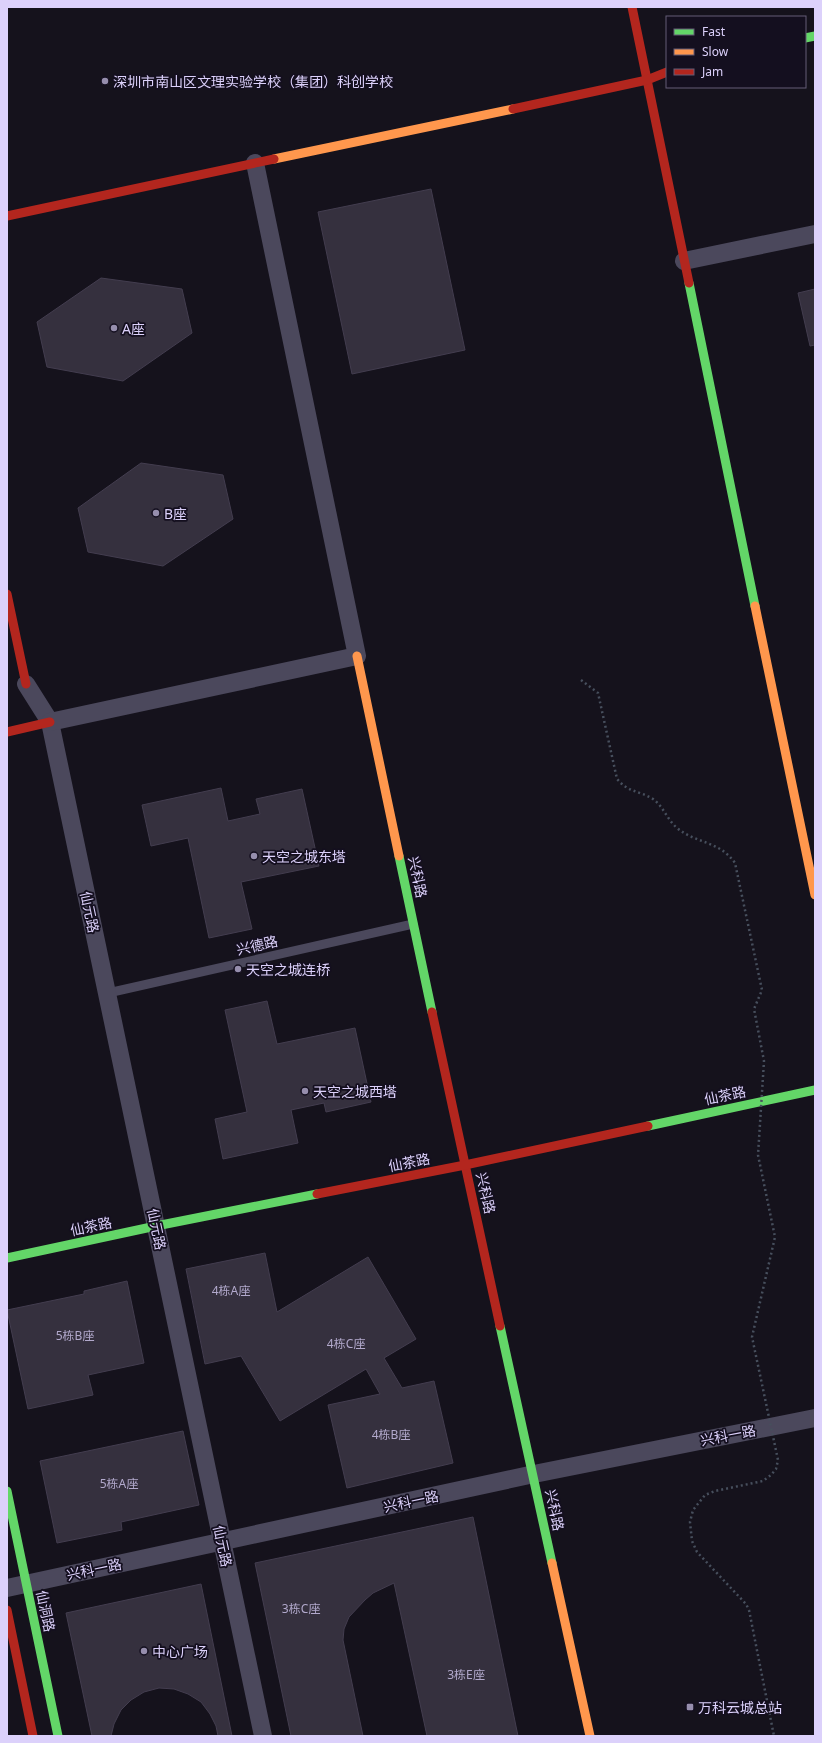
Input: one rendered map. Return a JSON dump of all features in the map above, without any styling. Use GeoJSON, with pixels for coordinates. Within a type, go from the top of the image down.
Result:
{"type":"FeatureCollection","features":[{"type":"Feature","properties":{"kind":"street"},"geometry":{"type":"LineString","coordinates":[[632,7],[684,261],[811,854],[815,895]]}},
{"type":"Feature","properties":{"kind":"street"},"geometry":{"type":"LineString","coordinates":[[7,216],[647,80],[666,72]]}},
{"type":"Feature","properties":{"kind":"street"},"geometry":{"type":"LineString","coordinates":[[7,732],[357,656],[255,163]]}},
{"type":"Feature","properties":{"kind":"street"},"geometry":{"type":"LineString","coordinates":[[684,261],[815,234]]}},
{"type":"Feature","properties":{"kind":"street"},"geometry":{"type":"LineString","coordinates":[[7,594],[26,684],[50,722]]}},
{"type":"Feature","properties":{"kind":"street","name":"兴科路"},"geometry":{"type":"LineString","coordinates":[[357,656],[413,924],[590,1736]]}},
{"type":"Feature","properties":{"kind":"street","name":"仙元路"},"geometry":{"type":"LineString","coordinates":[[50,722],[263,1736]]}},
{"type":"Feature","properties":{"kind":"street","name":"仙茶路"},"geometry":{"type":"LineString","coordinates":[[7,1258],[156,1226],[465,1165],[815,1090]]}},
{"type":"Feature","properties":{"kind":"street","name":"兴科一路"},"geometry":{"type":"LineString","coordinates":[[7,1588],[534,1474],[815,1418]]}},
{"type":"Feature","properties":{"kind":"street","name":"仙洞路"},"geometry":{"type":"LineString","coordinates":[[7,1491],[58,1736]]}},
{"type":"Feature","properties":{"kind":"street"},"geometry":{"type":"LineString","coordinates":[[7,1610],[34,1736]]}},
{"type":"Feature","properties":{"kind":"lane","name":"兴德路"},"geometry":{"type":"LineString","coordinates":[[108,993],[413,924]]}},
{"type":"Feature","properties":{"kind":"path"},"geometry":{"type":"LineString","coordinates":[[581,680],[598,693],[617,779],[624,787],[655,800],[676,828],[690,836],[720,848],[729,854],[735,864],[762,990],[754,1008],[764,1061],[758,1155],[775,1237],[752,1337],[776,1450],[777,1464],[776,1469],[771,1476],[763,1481],[715,1491],[705,1495],[693,1510],[690,1522],[690,1532],[697,1552],[746,1604],[749,1610],[774,1736]]}},
{"type":"Feature","properties":{"kind":"building"},"geometry":{"type":"Polygon","coordinates":[[[431,189],[465,350],[352,374],[318,212],[431,189]]]}},
{"type":"Feature","properties":{"kind":"building","name":"A座"},"geometry":{"type":"Polygon","coordinates":[[[101,278],[182,289],[192,333],[123,381],[47,367],[37,322],[101,278]]]}},
{"type":"Feature","properties":{"kind":"building"},"geometry":{"type":"Polygon","coordinates":[[[815,289],[815,345],[810,346],[798,293],[815,289]]]}},
{"type":"Feature","properties":{"kind":"building","name":"B座"},"geometry":{"type":"Polygon","coordinates":[[[141,463],[223,475],[233,519],[163,566],[88,552],[78,508],[141,463]]]}},
{"type":"Feature","properties":{"kind":"building","name":"天空之城东塔"},"geometry":{"type":"Polygon","coordinates":[[[221,788],[228,821],[260,814],[256,799],[302,789],[319,866],[241,882],[252,929],[209,938],[188,838],[151,846],[142,805],[221,788]]]}},
{"type":"Feature","properties":{"kind":"building","name":"天空之城西塔"},"geometry":{"type":"Polygon","coordinates":[[[267,1001],[277,1044],[355,1028],[371,1102],[326,1112],[324,1103],[291,1110],[298,1143],[223,1159],[215,1119],[247,1112],[225,1010],[267,1001]]]}},
{"type":"Feature","properties":{"kind":"building"},"geometry":{"type":"Polygon","coordinates":[[[265,1253],[277,1312],[368,1257],[416,1339],[384,1358],[402,1388],[434,1381],[453,1463],[347,1488],[328,1405],[380,1394],[366,1369],[280,1421],[241,1356],[205,1364],[186,1269],[265,1253]]]}},
{"type":"Feature","properties":{"kind":"building"},"geometry":{"type":"Polygon","coordinates":[[[127,1281],[144,1363],[88,1375],[93,1395],[28,1409],[7,1310],[84,1294],[84,1291],[127,1281]]]}},
{"type":"Feature","properties":{"kind":"building"},"geometry":{"type":"Polygon","coordinates":[[[183,1431],[199,1505],[121,1522],[122,1530],[57,1543],[40,1461],[183,1431]]]}},
{"type":"Feature","properties":{"kind":"building"},"geometry":{"type":"Polygon","coordinates":[[[473,1517],[518,1736],[427,1736],[394,1583],[373,1593],[365,1600],[349,1617],[344,1629],[343,1640],[363,1736],[291,1736],[255,1563],[473,1517]]]}},
{"type":"Feature","properties":{"kind":"building","name":"中心广场"},"geometry":{"type":"Polygon","coordinates":[[[201,1584],[232,1736],[218,1736],[216,1726],[210,1714],[201,1702],[188,1694],[174,1689],[159,1688],[144,1692],[131,1700],[121,1710],[114,1724],[111,1736],[92,1736],[66,1613],[201,1584]]]}},
{"type":"Feature","properties":{"kind":"traffic: fast"},"geometry":{"type":"LineString","coordinates":[[806,38],[815,36]]}},
{"type":"Feature","properties":{"kind":"traffic: fast"},"geometry":{"type":"LineString","coordinates":[[689,283],[755,606]]}},
{"type":"Feature","properties":{"kind":"traffic: fast"},"geometry":{"type":"LineString","coordinates":[[399,856],[432,1012]]}},
{"type":"Feature","properties":{"kind":"traffic: fast"},"geometry":{"type":"LineString","coordinates":[[648,1126],[815,1090]]}},
{"type":"Feature","properties":{"kind":"traffic: fast"},"geometry":{"type":"LineString","coordinates":[[7,1258],[156,1226],[317,1194]]}},
{"type":"Feature","properties":{"kind":"traffic: fast"},"geometry":{"type":"LineString","coordinates":[[500,1326],[552,1563]]}},
{"type":"Feature","properties":{"kind":"traffic: fast"},"geometry":{"type":"LineString","coordinates":[[7,1491],[58,1736]]}},
{"type":"Feature","properties":{"kind":"traffic: slow"},"geometry":{"type":"LineString","coordinates":[[274,159],[513,109]]}},
{"type":"Feature","properties":{"kind":"traffic: slow"},"geometry":{"type":"LineString","coordinates":[[755,606],[815,895]]}},
{"type":"Feature","properties":{"kind":"traffic: slow"},"geometry":{"type":"LineString","coordinates":[[357,656],[399,856]]}},
{"type":"Feature","properties":{"kind":"traffic: slow"},"geometry":{"type":"LineString","coordinates":[[552,1563],[590,1736]]}},
{"type":"Feature","properties":{"kind":"traffic: jam"},"geometry":{"type":"LineString","coordinates":[[632,7],[689,283]]}},
{"type":"Feature","properties":{"kind":"traffic: jam"},"geometry":{"type":"LineString","coordinates":[[513,109],[647,80],[666,72]]}},
{"type":"Feature","properties":{"kind":"traffic: jam"},"geometry":{"type":"LineString","coordinates":[[7,216],[274,159]]}},
{"type":"Feature","properties":{"kind":"traffic: jam"},"geometry":{"type":"LineString","coordinates":[[7,594],[26,684]]}},
{"type":"Feature","properties":{"kind":"traffic: jam"},"geometry":{"type":"LineString","coordinates":[[7,732],[50,722]]}},
{"type":"Feature","properties":{"kind":"traffic: jam"},"geometry":{"type":"LineString","coordinates":[[432,1012],[500,1326]]}},
{"type":"Feature","properties":{"kind":"traffic: jam"},"geometry":{"type":"LineString","coordinates":[[317,1194],[465,1165],[648,1126]]}},
{"type":"Feature","properties":{"kind":"traffic: jam"},"geometry":{"type":"LineString","coordinates":[[7,1610],[33,1736]]}},
{"type":"Feature","properties":{"kind":"place","name":"深圳市南山区文理实验学校（集团）科创学校"},"geometry":{"type":"Point","coordinates":[105,81]}},
{"type":"Feature","properties":{"kind":"place","name":"A座"},"geometry":{"type":"Point","coordinates":[114,328]}},
{"type":"Feature","properties":{"kind":"place","name":"B座"},"geometry":{"type":"Point","coordinates":[156,513]}},
{"type":"Feature","properties":{"kind":"place","name":"天空之城东塔"},"geometry":{"type":"Point","coordinates":[254,856]}},
{"type":"Feature","properties":{"kind":"place","name":"天空之城连桥"},"geometry":{"type":"Point","coordinates":[238,969]}},
{"type":"Feature","properties":{"kind":"place","name":"天空之城西塔"},"geometry":{"type":"Point","coordinates":[305,1091]}},
{"type":"Feature","properties":{"kind":"place","name":"中心广场"},"geometry":{"type":"Point","coordinates":[144,1651]}},
{"type":"Feature","properties":{"kind":"place","name":"万科云城总站"},"geometry":{"type":"Point","coordinates":[690,1707]}}]}
